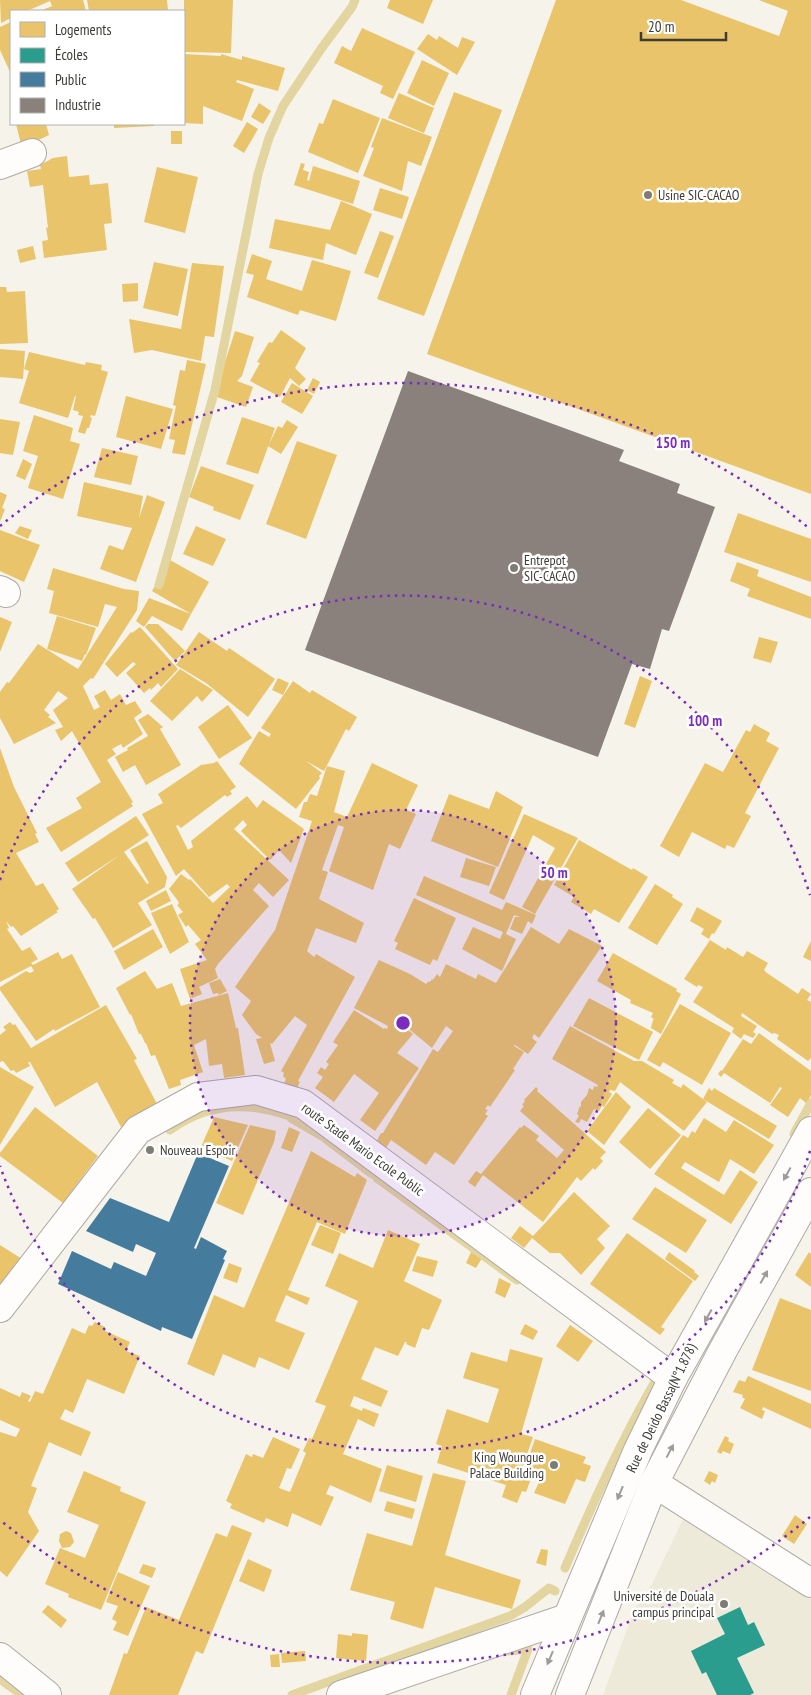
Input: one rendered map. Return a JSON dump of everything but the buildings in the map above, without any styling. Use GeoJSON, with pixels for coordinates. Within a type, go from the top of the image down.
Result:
{"type":"FeatureCollection","features":[{"type":"Feature","properties":{"kind":"street"},"geometry":{"type":"LineString","coordinates":[[0,165],[32,153]]}},
{"type":"Feature","properties":{"kind":"street","name":"route Stade Mario Ecole Public"},"geometry":{"type":"LineString","coordinates":[[0,1308],[138,1130],[198,1097],[256,1090],[303,1104],[673,1378]]}},
{"type":"Feature","properties":{"kind":"street","name":"Rue de Deido Bassa(N°1.878)"},"geometry":{"type":"LineString","coordinates":[[534,1695],[638,1450],[673,1378],[811,1132]]}},
{"type":"Feature","properties":{"kind":"street"},"geometry":{"type":"LineString","coordinates":[[570,1695],[654,1483],[722,1352],[811,1192]]}},
{"type":"Feature","properties":{"kind":"street"},"geometry":{"type":"LineString","coordinates":[[654,1483],[811,1583]]}},
{"type":"Feature","properties":{"kind":"street"},"geometry":{"type":"LineString","coordinates":[[341,1695],[567,1618]]}},
{"type":"Feature","properties":{"kind":"street"},"geometry":{"type":"LineString","coordinates":[[0,1658],[47,1695]]}},
{"type":"Feature","properties":{"kind":"shaded area","name":"Université de Douala campus principal"},"geometry":{"type":"Polygon","coordinates":[[[684,1517],[811,1599],[811,1695],[603,1695],[634,1610],[652,1584],[684,1517]]]}},
{"type":"Feature","properties":{"kind":"waterway"},"geometry":{"type":"LineString","coordinates":[[159,585],[215,390],[258,174],[269,138],[283,106],[355,0]]}},
{"type":"Feature","properties":{"kind":"waterway"},"geometry":{"type":"LineString","coordinates":[[794,1134],[811,1103]]}},
{"type":"Feature","properties":{"kind":"waterway"},"geometry":{"type":"LineString","coordinates":[[170,1130],[183,1121],[197,1115],[211,1110],[226,1108],[256,1108],[286,1115]]}},
{"type":"Feature","properties":{"kind":"waterway"},"geometry":{"type":"LineString","coordinates":[[291,1118],[322,1136],[372,1174]]}},
{"type":"Feature","properties":{"kind":"waterway"},"geometry":{"type":"LineString","coordinates":[[377,1178],[517,1280]]}},
{"type":"Feature","properties":{"kind":"waterway"},"geometry":{"type":"LineString","coordinates":[[565,1568],[609,1470],[659,1375]]}},
{"type":"Feature","properties":{"kind":"waterway"},"geometry":{"type":"LineString","coordinates":[[292,1695],[510,1616],[549,1588],[555,1591]]}},
{"type":"Feature","properties":{"kind":"waterway"},"geometry":{"type":"LineString","coordinates":[[508,1651],[528,1649],[511,1695]]}},
{"type":"Feature","properties":{"kind":"waterway"},"geometry":{"type":"LineString","coordinates":[[0,1679],[22,1695]]}},
{"type":"Feature","properties":{"kind":"place","name":"Usine SIC-CACAO"},"geometry":{"type":"Point","coordinates":[648,195]}},
{"type":"Feature","properties":{"kind":"place","name":"Entrepot SIC-CACAO"},"geometry":{"type":"Point","coordinates":[514,568]}},
{"type":"Feature","properties":{"kind":"place","name":"Nouveau Espoir"},"geometry":{"type":"Point","coordinates":[150,1150]}},
{"type":"Feature","properties":{"kind":"place","name":"King Woungue Palace Building"},"geometry":{"type":"Point","coordinates":[554,1465]}},
{"type":"Feature","properties":{"kind":"place","name":"Université de Douala campus principal"},"geometry":{"type":"Point","coordinates":[724,1604]}}]}
